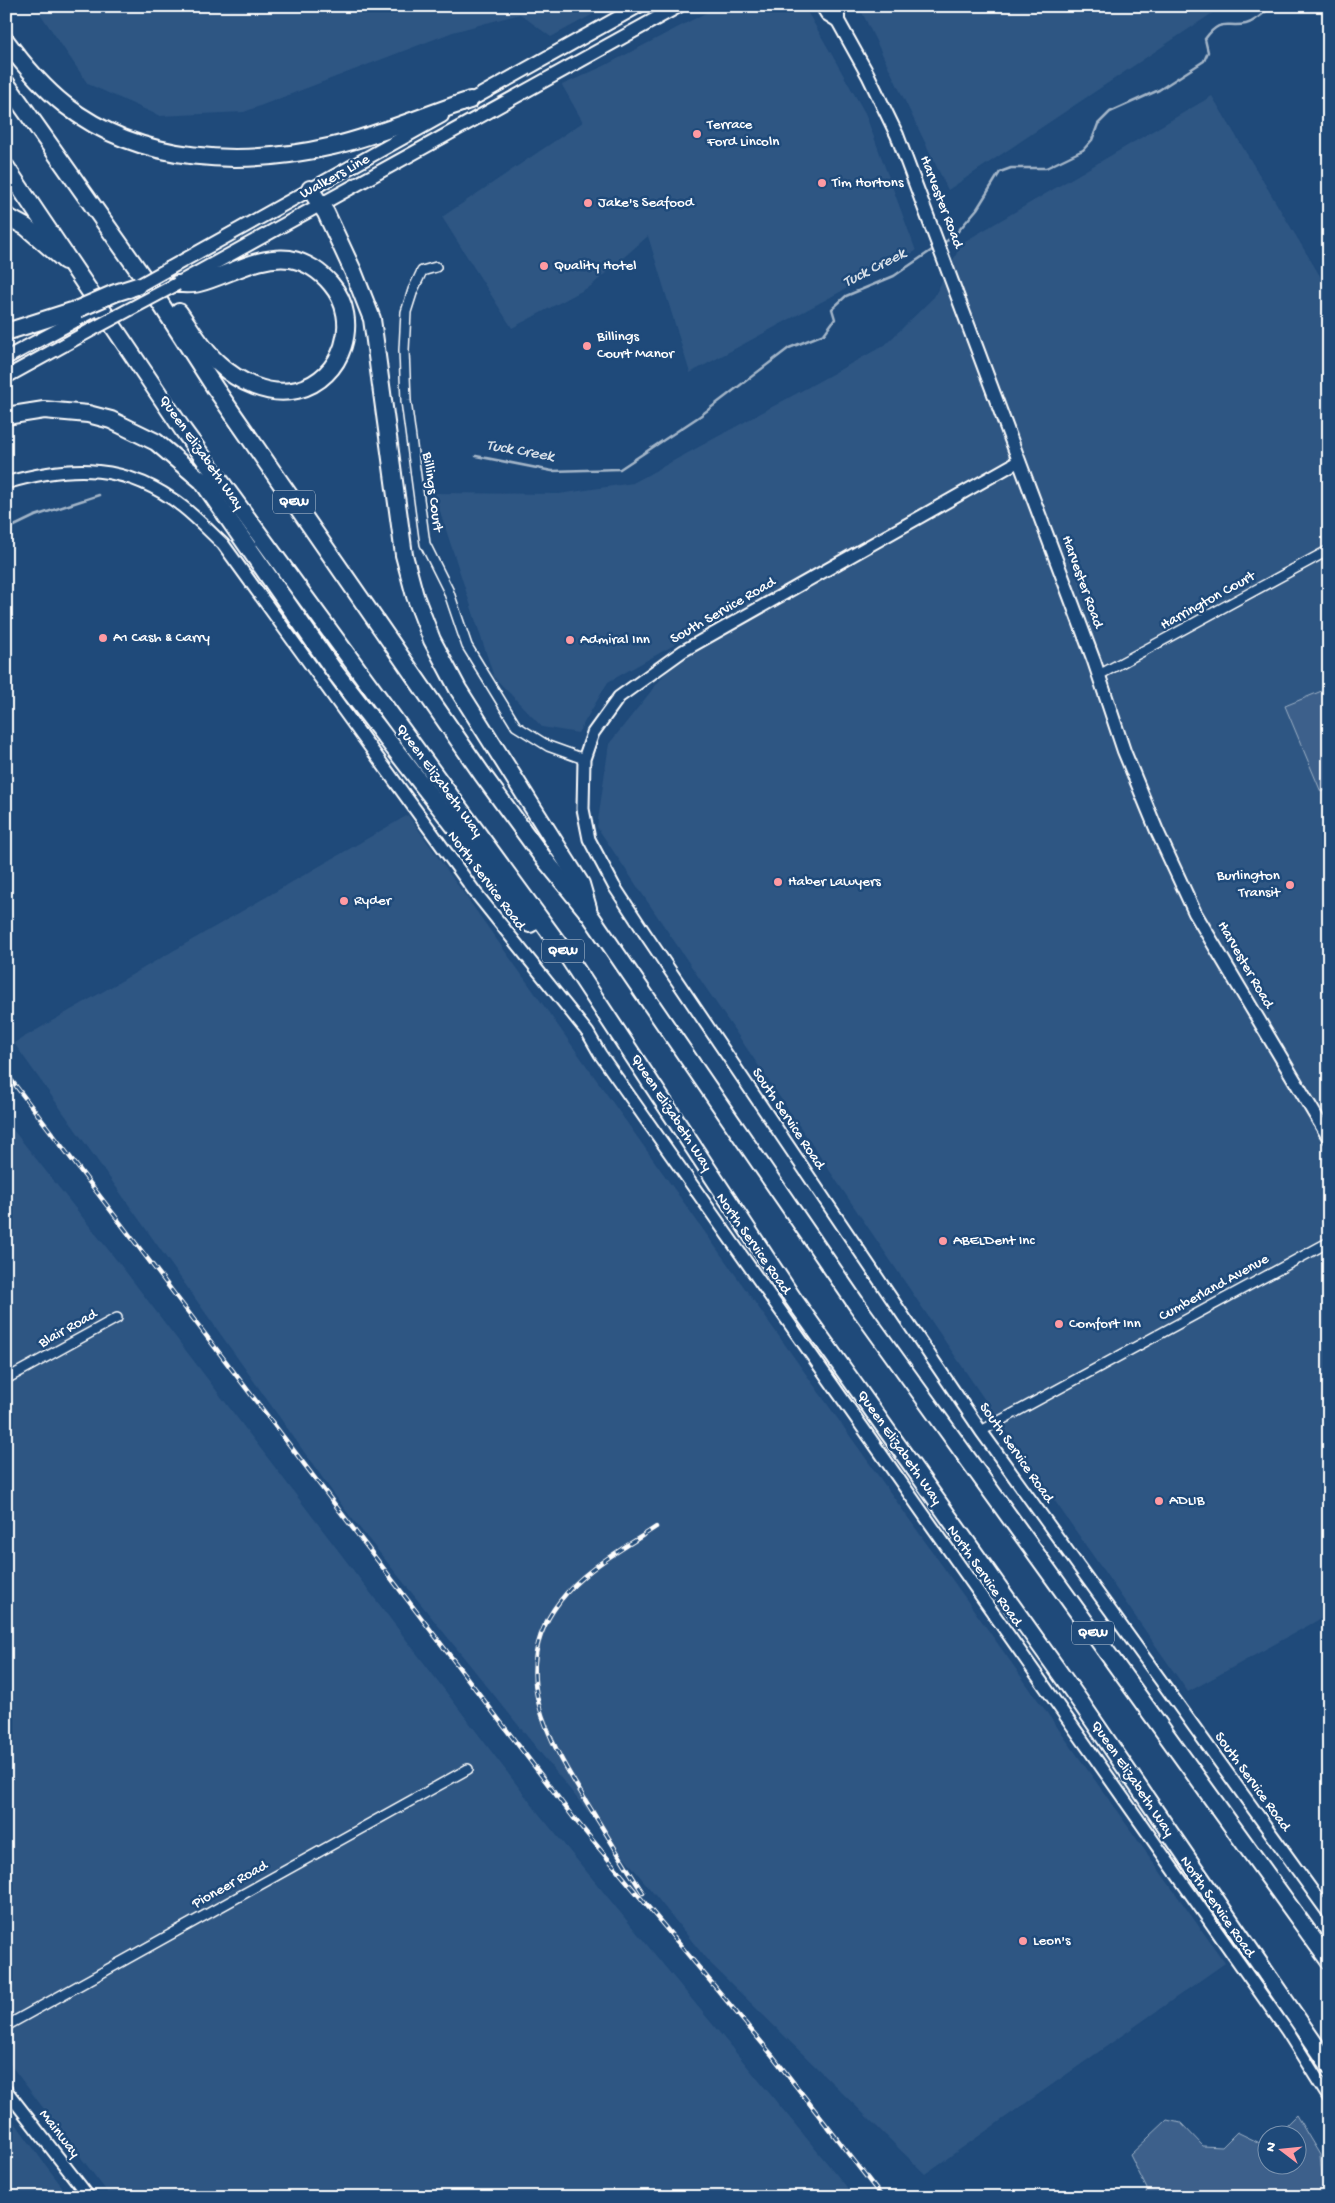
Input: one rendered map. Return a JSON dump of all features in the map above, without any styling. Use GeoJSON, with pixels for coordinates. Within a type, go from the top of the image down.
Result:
{"type":"FeatureCollection","features":[{"type":"Feature","properties":{"kind":"highway"},"geometry":{"type":"LineString","coordinates":[[6,41],[43,85],[65,105],[88,120],[137,142],[184,155],[211,158],[258,158],[305,152],[342,143],[470,100]]}},
{"type":"Feature","properties":{"kind":"highway","name":"QEW"},"geometry":{"type":"LineString","coordinates":[[6,83],[142,285],[482,774],[590,915],[857,1305],[1329,1961]]}},
{"type":"Feature","properties":{"kind":"highway","name":"Queen Elizabeth Way"},"geometry":{"type":"LineString","coordinates":[[6,167],[183,430],[568,957],[792,1297],[1079,1700],[1112,1752],[1329,2064]]}},
{"type":"Feature","properties":{"kind":"highway"},"geometry":{"type":"LineString","coordinates":[[310,189],[353,271],[372,319],[393,486],[404,554],[415,596],[432,640],[458,689],[581,884],[590,915]]}},
{"type":"Feature","properties":{"kind":"highway"},"geometry":{"type":"LineString","coordinates":[[6,216],[26,227],[70,264],[183,430]]}},
{"type":"Feature","properties":{"kind":"highway"},"geometry":{"type":"LineString","coordinates":[[6,332],[78,309],[115,293],[142,285],[174,305],[218,364],[258,388],[286,392],[309,386],[332,368],[346,342],[346,316],[335,288],[326,278],[303,264],[290,259],[257,262],[197,284],[177,284]]}},
{"type":"Feature","properties":{"kind":"highway"},"geometry":{"type":"LineString","coordinates":[[6,416],[44,410],[88,414],[111,420],[156,442],[202,481],[335,672],[542,939],[568,957]]}},
{"type":"Feature","properties":{"kind":"main road","name":"Walkers Line"},"geometry":{"type":"LineString","coordinates":[[6,358],[142,285],[639,6]]}},
{"type":"Feature","properties":{"kind":"main road","name":"Walkers Line"},"geometry":{"type":"LineString","coordinates":[[6,377],[679,6]]}},
{"type":"Feature","properties":{"kind":"main road","name":"Harvester Road"},"geometry":{"type":"LineString","coordinates":[[822,6],[827,14],[838,21],[868,75],[897,135],[935,231],[1099,675],[1124,751],[1157,831],[1195,913],[1329,1138]]}},
{"type":"Feature","properties":{"kind":"main road","name":"Harvester Road"},"geometry":{"type":"LineString","coordinates":[[838,6],[838,21]]}},
{"type":"Feature","properties":{"kind":"street","name":"Billings Court"},"geometry":{"type":"LineString","coordinates":[[436,267],[422,271],[413,290],[406,312],[404,350],[406,401],[425,544],[448,590],[467,646],[516,726],[548,746],[584,759]]}},
{"type":"Feature","properties":{"kind":"street","name":"South Service Road"},"geometry":{"type":"LineString","coordinates":[[1019,461],[683,651],[619,697],[593,733],[584,759],[582,784],[584,822],[589,839],[614,886],[981,1431],[1329,1914]]}},
{"type":"Feature","properties":{"kind":"street","name":"North Service Road"},"geometry":{"type":"LineString","coordinates":[[6,483],[37,474],[76,469],[121,474],[151,486],[183,507],[223,544],[474,892],[588,1033],[600,1054],[779,1307],[946,1549],[1287,2031],[1329,2098]]}},
{"type":"Feature","properties":{"kind":"street","name":"Harrington Court"},"geometry":{"type":"LineString","coordinates":[[1099,675],[1329,550]]}},
{"type":"Feature","properties":{"kind":"street","name":"Cumberland Avenue"},"geometry":{"type":"LineString","coordinates":[[981,1431],[1329,1242]]}},
{"type":"Feature","properties":{"kind":"street","name":"Blair Road"},"geometry":{"type":"LineString","coordinates":[[6,1379],[117,1318]]}},
{"type":"Feature","properties":{"kind":"street","name":"Pioneer Road"},"geometry":{"type":"LineString","coordinates":[[6,2026],[468,1769]]}},
{"type":"Feature","properties":{"kind":"street","name":"Mainway"},"geometry":{"type":"LineString","coordinates":[[6,2090],[89,2197]]}},
{"type":"Feature","properties":{"kind":"shaded area"},"geometry":{"type":"Polygon","coordinates":[[[35,6],[608,6],[551,37],[520,14],[453,32],[244,112],[160,116],[88,84],[35,6]]]}},
{"type":"Feature","properties":{"kind":"shaded area"},"geometry":{"type":"Polygon","coordinates":[[[719,6],[804,6],[865,113],[916,251],[690,373],[648,236],[591,286],[512,328],[442,217],[583,122],[562,85],[604,66],[719,6]]]}},
{"type":"Feature","properties":{"kind":"shaded area"},"geometry":{"type":"Polygon","coordinates":[[[859,6],[1223,6],[948,190],[859,6]]]}},
{"type":"Feature","properties":{"kind":"shaded area"},"geometry":{"type":"Polygon","coordinates":[[[1212,96],[1326,286],[1329,285],[1329,1614],[1188,1692],[995,1415],[597,827],[609,744],[699,631],[608,682],[578,733],[542,727],[494,677],[434,493],[559,494],[633,483],[885,345],[934,297],[962,243],[1212,96]]]}},
{"type":"Feature","properties":{"kind":"shaded area"},"geometry":{"type":"Polygon","coordinates":[[[1329,688],[1329,788],[1321,792],[1285,706],[1329,688]]]}},
{"type":"Feature","properties":{"kind":"shaded area"},"geometry":{"type":"Polygon","coordinates":[[[408,815],[1225,1963],[925,2174],[708,1961],[346,1511],[14,1043],[408,815]]]}},
{"type":"Feature","properties":{"kind":"shaded area"},"geometry":{"type":"Polygon","coordinates":[[[6,1121],[126,1272],[539,1814],[855,2197],[111,2197],[6,2059],[6,1121]]]}},
{"type":"Feature","properties":{"kind":"shaded area"},"geometry":{"type":"Polygon","coordinates":[[[6,2110],[44,2163],[70,2197],[6,2197],[6,2110]]]}},
{"type":"Feature","properties":{"kind":"shaded area"},"geometry":{"type":"Polygon","coordinates":[[[1296,2115],[1303,2126],[1285,2126],[1296,2115]]]}},
{"type":"Feature","properties":{"kind":"shaded area"},"geometry":{"type":"Polygon","coordinates":[[[1167,2120],[1181,2123],[1203,2146],[1222,2147],[1237,2132],[1258,2142],[1258,2176],[1308,2176],[1308,2135],[1320,2155],[1324,2197],[1145,2197],[1147,2189],[1130,2155],[1167,2120]]]}},
{"type":"Feature","properties":{"kind":"waterway","name":"Tuck Creek"},"geometry":{"type":"LineString","coordinates":[[942,244],[954,236],[977,209],[1000,172],[1011,168],[1046,168],[1083,150],[1092,140],[1098,124],[1110,112],[1159,90],[1204,61],[1208,52],[1205,39],[1215,28],[1224,25],[1249,23],[1272,6]]}},
{"type":"Feature","properties":{"kind":"waterway","name":"Tuck Creek"},"geometry":{"type":"LineString","coordinates":[[476,456],[552,471],[620,469],[700,416],[789,348],[824,334],[835,319],[832,309],[846,296],[894,276],[935,248]]}},
{"type":"Feature","properties":{"kind":"waterway","name":"Tuck Creek"},"geometry":{"type":"LineString","coordinates":[[6,530],[35,516],[99,495]]}},
{"type":"Feature","properties":{"kind":"railway"},"geometry":{"type":"LineString","coordinates":[[6,1073],[573,1817],[772,2055],[882,2197]]}},
{"type":"Feature","properties":{"kind":"railway"},"geometry":{"type":"LineString","coordinates":[[643,1893],[560,1757],[539,1706],[535,1680],[536,1654],[544,1627],[560,1601],[592,1569],[656,1527]]}},
{"type":"Feature","properties":{"kind":"place","name":"Terrace Ford Lincoln"},"geometry":{"type":"Point","coordinates":[697,134]}},
{"type":"Feature","properties":{"kind":"place","name":"Tim Hortons"},"geometry":{"type":"Point","coordinates":[822,183]}},
{"type":"Feature","properties":{"kind":"place","name":"Jake's Seafood"},"geometry":{"type":"Point","coordinates":[588,203]}},
{"type":"Feature","properties":{"kind":"place","name":"Quality Hotel"},"geometry":{"type":"Point","coordinates":[544,266]}},
{"type":"Feature","properties":{"kind":"place","name":"Billings Court Manor"},"geometry":{"type":"Point","coordinates":[587,346]}},
{"type":"Feature","properties":{"kind":"place","name":"A1 Cash & Carry"},"geometry":{"type":"Point","coordinates":[103,638]}},
{"type":"Feature","properties":{"kind":"place","name":"Admiral Inn"},"geometry":{"type":"Point","coordinates":[570,640]}},
{"type":"Feature","properties":{"kind":"place","name":"Haber Lawyers"},"geometry":{"type":"Point","coordinates":[778,882]}},
{"type":"Feature","properties":{"kind":"place","name":"Burlington Transit"},"geometry":{"type":"Point","coordinates":[1290,885]}},
{"type":"Feature","properties":{"kind":"place","name":"Ryder"},"geometry":{"type":"Point","coordinates":[344,901]}},
{"type":"Feature","properties":{"kind":"place","name":"ABELDent Inc"},"geometry":{"type":"Point","coordinates":[943,1241]}},
{"type":"Feature","properties":{"kind":"place","name":"Comfort Inn"},"geometry":{"type":"Point","coordinates":[1059,1324]}},
{"type":"Feature","properties":{"kind":"place","name":"ADLIB"},"geometry":{"type":"Point","coordinates":[1159,1501]}},
{"type":"Feature","properties":{"kind":"place","name":"Leon's"},"geometry":{"type":"Point","coordinates":[1023,1941]}}]}
